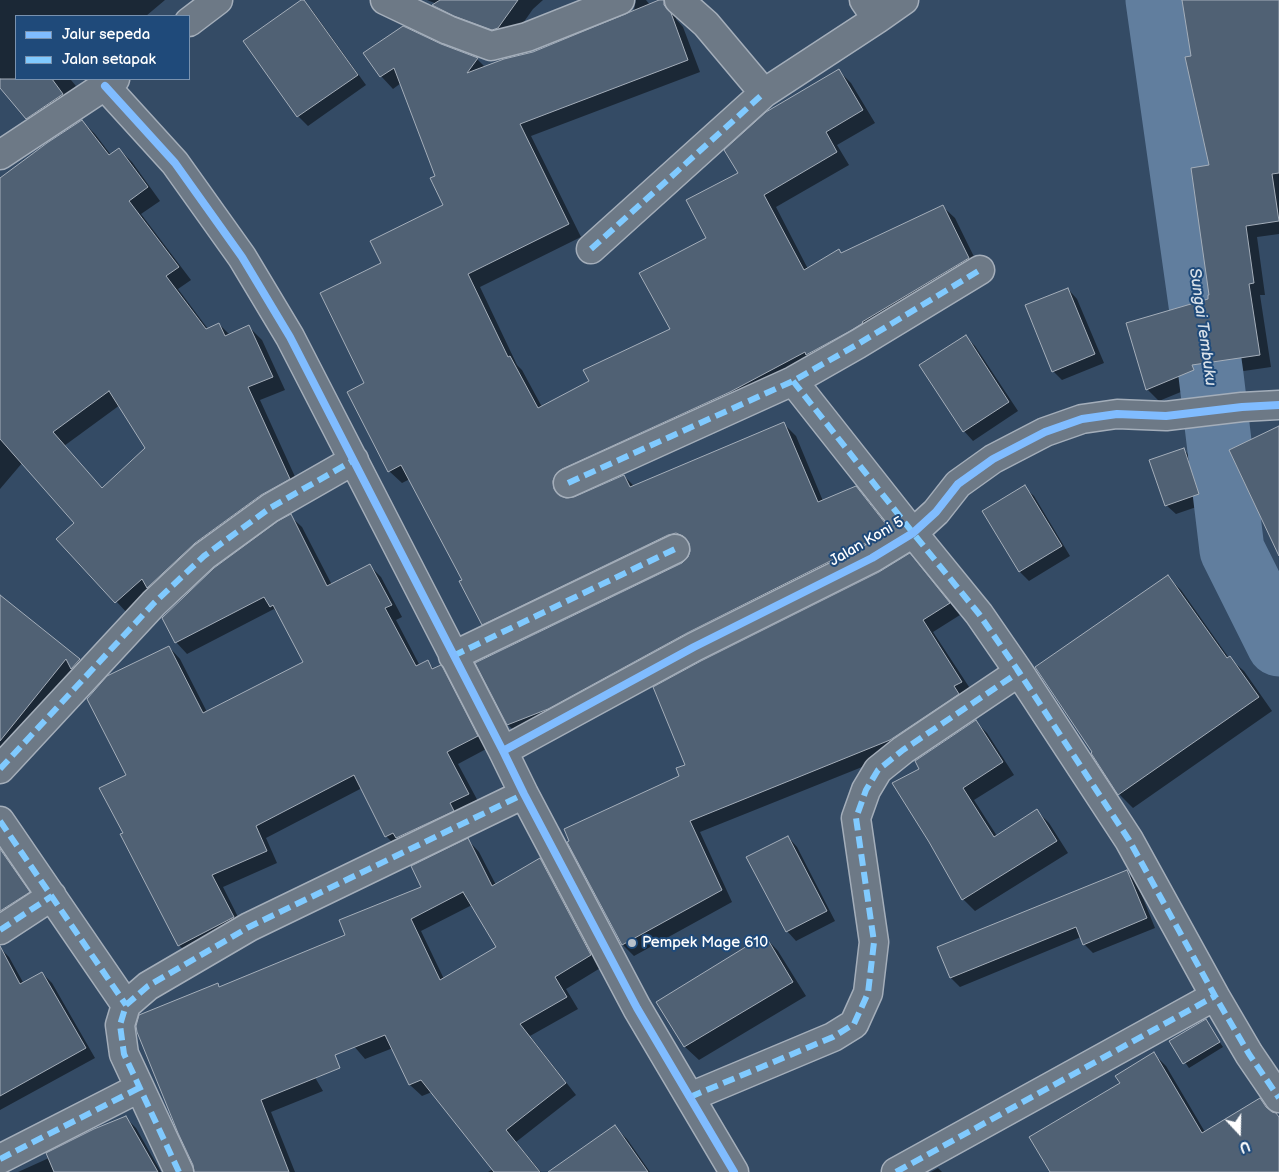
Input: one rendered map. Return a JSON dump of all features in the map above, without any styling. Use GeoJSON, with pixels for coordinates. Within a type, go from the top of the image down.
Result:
{"type":"FeatureCollection","features":[{"type":"Feature","properties":{"kind":"street"},"geometry":{"type":"LineString","coordinates":[[190,21],[218,0]]}},
{"type":"Feature","properties":{"kind":"street"},"geometry":{"type":"LineString","coordinates":[[385,0],[448,30],[491,46],[527,37],[620,0]]}},
{"type":"Feature","properties":{"kind":"street"},"geometry":{"type":"LineString","coordinates":[[679,0],[706,24],[764,93]]}},
{"type":"Feature","properties":{"kind":"street"},"geometry":{"type":"LineString","coordinates":[[591,249],[764,93],[870,10],[904,0]]}},
{"type":"Feature","properties":{"kind":"street"},"geometry":{"type":"LineString","coordinates":[[0,156],[110,82],[175,163],[242,257],[290,337],[524,794],[637,1008],[734,1172]]}},
{"type":"Feature","properties":{"kind":"street"},"geometry":{"type":"LineString","coordinates":[[568,484],[793,380],[858,344],[980,270]]}},
{"type":"Feature","properties":{"kind":"street"},"geometry":{"type":"LineString","coordinates":[[793,380],[979,614],[1019,672],[1129,840],[1215,996],[1249,1054],[1279,1098]]}},
{"type":"Feature","properties":{"kind":"street","name":"Jalan Koni 5"},"geometry":{"type":"LineString","coordinates":[[503,751],[694,647],[872,558],[913,533],[936,512],[958,484],[993,459],[1045,432],[1082,419],[1117,414],[1166,416],[1242,407],[1279,405]]}},
{"type":"Feature","properties":{"kind":"street"},"geometry":{"type":"LineString","coordinates":[[0,769],[154,603],[204,556],[270,508],[354,460]]}},
{"type":"Feature","properties":{"kind":"street"},"geometry":{"type":"LineString","coordinates":[[453,656],[675,549]]}},
{"type":"Feature","properties":{"kind":"street"},"geometry":{"type":"LineString","coordinates":[[690,1097],[833,1037],[854,1024],[868,993],[874,942],[856,818],[866,790],[878,770],[903,750],[1019,672]]}},
{"type":"Feature","properties":{"kind":"street"},"geometry":{"type":"LineString","coordinates":[[179,1172],[124,1054],[120,1025],[126,1005],[148,986],[249,927],[524,794]]}},
{"type":"Feature","properties":{"kind":"street"},"geometry":{"type":"LineString","coordinates":[[0,821],[126,1005]]}},
{"type":"Feature","properties":{"kind":"street"},"geometry":{"type":"LineString","coordinates":[[0,930],[52,896]]}},
{"type":"Feature","properties":{"kind":"street"},"geometry":{"type":"LineString","coordinates":[[896,1172],[1215,996]]}},
{"type":"Feature","properties":{"kind":"street"},"geometry":{"type":"LineString","coordinates":[[0,1158],[139,1088]]}},
{"type":"Feature","properties":{"kind":"building"},"geometry":{"type":"Polygon","coordinates":[[[301,0],[304,0],[358,75],[297,117],[243,41],[301,0]]]}},
{"type":"Feature","properties":{"kind":"building"},"geometry":{"type":"Polygon","coordinates":[[[440,0],[518,0],[498,28],[492,30],[454,16],[432,5],[440,0]]]}},
{"type":"Feature","properties":{"kind":"building"},"geometry":{"type":"Polygon","coordinates":[[[659,0],[664,0],[664,5],[671,13],[688,60],[520,124],[569,224],[468,274],[508,357],[510,356],[538,408],[589,381],[583,370],[670,329],[639,273],[706,238],[686,200],[738,173],[724,150],[766,112],[839,69],[863,110],[826,132],[837,152],[764,195],[804,270],[839,249],[841,253],[943,205],[969,258],[850,331],[806,355],[805,352],[730,392],[562,469],[556,474],[553,481],[554,489],[559,495],[566,498],[574,497],[624,475],[630,487],[784,422],[818,502],[856,486],[885,523],[888,530],[864,544],[687,633],[548,709],[507,725],[475,663],[682,563],[688,557],[690,551],[689,543],[683,536],[676,533],[668,535],[482,625],[459,581],[462,580],[401,465],[388,472],[347,392],[364,383],[320,293],[381,263],[370,241],[443,205],[430,178],[435,176],[394,68],[380,77],[363,53],[403,26],[441,44],[478,58],[467,73],[504,59],[533,52],[659,0]]]}},
{"type":"Feature","properties":{"kind":"building"},"geometry":{"type":"Polygon","coordinates":[[[1182,0],[1279,0],[1279,173],[1272,174],[1279,221],[1246,226],[1254,283],[1249,284],[1260,355],[1192,365],[1194,370],[1146,390],[1126,323],[1208,299],[1209,295],[1191,168],[1209,165],[1185,57],[1191,56],[1182,0]]]}},
{"type":"Feature","properties":{"kind":"building"},"geometry":{"type":"Polygon","coordinates":[[[0,79],[53,80],[63,94],[26,119],[0,88],[0,79]]]}},
{"type":"Feature","properties":{"kind":"building"},"geometry":{"type":"Polygon","coordinates":[[[82,120],[109,155],[119,148],[148,187],[129,201],[179,267],[166,276],[206,329],[219,323],[225,336],[249,325],[273,377],[248,387],[290,479],[261,495],[195,543],[147,588],[142,579],[115,603],[56,539],[74,523],[0,439],[0,178],[82,120]],[[109,391],[53,432],[102,488],[145,448],[109,391]]]}},
{"type":"Feature","properties":{"kind":"building"},"geometry":{"type":"Polygon","coordinates":[[[1068,288],[1095,354],[1052,372],[1025,305],[1068,288]]]}},
{"type":"Feature","properties":{"kind":"building"},"geometry":{"type":"Polygon","coordinates":[[[966,335],[1009,402],[963,432],[919,365],[966,335]]]}},
{"type":"Feature","properties":{"kind":"building"},"geometry":{"type":"Polygon","coordinates":[[[1279,426],[1279,556],[1229,450],[1279,426]]]}},
{"type":"Feature","properties":{"kind":"building"},"geometry":{"type":"Polygon","coordinates":[[[1184,448],[1199,494],[1165,506],[1149,460],[1184,448]]]}},
{"type":"Feature","properties":{"kind":"building"},"geometry":{"type":"Polygon","coordinates":[[[1025,485],[1062,546],[1019,572],[982,511],[1025,485]]]}},
{"type":"Feature","properties":{"kind":"building"},"geometry":{"type":"Polygon","coordinates":[[[291,514],[327,586],[370,564],[392,605],[385,608],[416,666],[428,660],[432,669],[442,666],[478,736],[447,752],[469,794],[450,803],[454,811],[396,838],[393,833],[385,837],[354,775],[256,826],[267,851],[212,875],[234,917],[178,946],[120,834],[123,833],[99,788],[126,775],[87,699],[107,676],[169,646],[203,713],[303,662],[273,605],[270,607],[264,597],[175,643],[162,618],[214,568],[278,521],[291,514]]]}},
{"type":"Feature","properties":{"kind":"building"},"geometry":{"type":"Polygon","coordinates":[[[910,553],[950,603],[923,620],[962,682],[954,686],[959,694],[890,740],[690,821],[722,890],[622,945],[567,842],[569,841],[564,829],[679,776],[676,768],[685,765],[653,687],[879,572],[910,553]]]}},
{"type":"Feature","properties":{"kind":"building"},"geometry":{"type":"Polygon","coordinates":[[[1168,575],[1227,658],[1230,656],[1259,697],[1118,795],[1092,752],[1035,667],[1168,575]]]}},
{"type":"Feature","properties":{"kind":"building"},"geometry":{"type":"Polygon","coordinates":[[[0,595],[80,659],[71,669],[66,659],[0,741],[0,595]]]}},
{"type":"Feature","properties":{"kind":"building"},"geometry":{"type":"Polygon","coordinates":[[[976,720],[1003,762],[963,788],[994,837],[1037,809],[1057,841],[962,900],[892,783],[919,769],[915,761],[976,720]]]}},
{"type":"Feature","properties":{"kind":"building"},"geometry":{"type":"Polygon","coordinates":[[[788,836],[827,911],[786,932],[746,857],[788,836]]]}},
{"type":"Feature","properties":{"kind":"building"},"geometry":{"type":"Polygon","coordinates":[[[468,838],[492,886],[540,858],[591,955],[555,977],[567,997],[520,1024],[566,1083],[506,1130],[540,1172],[494,1172],[421,1080],[409,1085],[385,1035],[335,1055],[340,1068],[261,1100],[289,1172],[194,1172],[193,1165],[137,1032],[136,1026],[139,1015],[218,983],[219,987],[345,935],[339,920],[421,887],[411,866],[468,838]],[[463,892],[411,919],[440,980],[496,947],[463,892]]]}},
{"type":"Feature","properties":{"kind":"building"},"geometry":{"type":"Polygon","coordinates":[[[0,849],[30,892],[0,911],[0,849]]]}},
{"type":"Feature","properties":{"kind":"building"},"geometry":{"type":"Polygon","coordinates":[[[1127,870],[1147,918],[1083,945],[1076,927],[950,978],[937,947],[1127,870]]]}},
{"type":"Feature","properties":{"kind":"building"},"geometry":{"type":"Polygon","coordinates":[[[765,935],[793,982],[684,1047],[656,1002],[765,935]]]}},
{"type":"Feature","properties":{"kind":"building"},"geometry":{"type":"Polygon","coordinates":[[[0,946],[20,984],[42,972],[86,1048],[0,1096],[0,946]]]}},
{"type":"Feature","properties":{"kind":"building"},"geometry":{"type":"Polygon","coordinates":[[[1206,1019],[1220,1042],[1183,1064],[1169,1041],[1206,1019]]]}},
{"type":"Feature","properties":{"kind":"building"},"geometry":{"type":"Polygon","coordinates":[[[1154,1052],[1202,1133],[1260,1098],[1266,1107],[1276,1113],[1279,1117],[1279,1172],[1050,1172],[1029,1137],[1120,1083],[1115,1076],[1154,1052]]]}},
{"type":"Feature","properties":{"kind":"building"},"geometry":{"type":"Polygon","coordinates":[[[126,1116],[158,1172],[54,1172],[46,1153],[94,1129],[126,1116]]]}},
{"type":"Feature","properties":{"kind":"building"},"geometry":{"type":"Polygon","coordinates":[[[615,1125],[648,1172],[548,1172],[615,1125]]]}},
{"type":"Feature","properties":{"kind":"waterway","name":"Sungai Tembuku"},"geometry":{"type":"LineString","coordinates":[[1158,0],[1211,375],[1232,550],[1279,644]]}},
{"type":"Feature","properties":{"kind":"marked path"},"geometry":{"type":"LineString","coordinates":[[591,249],[764,93]]}},
{"type":"Feature","properties":{"kind":"marked path"},"geometry":{"type":"LineString","coordinates":[[568,483],[793,381],[980,270]]}},
{"type":"Feature","properties":{"kind":"marked path"},"geometry":{"type":"LineString","coordinates":[[793,381],[979,614],[1019,672],[1129,840],[1215,996],[1249,1054],[1279,1098]]}},
{"type":"Feature","properties":{"kind":"marked path"},"geometry":{"type":"LineString","coordinates":[[0,769],[154,603],[204,556],[270,508],[354,460]]}},
{"type":"Feature","properties":{"kind":"marked path"},"geometry":{"type":"LineString","coordinates":[[453,656],[675,549]]}},
{"type":"Feature","properties":{"kind":"marked path"},"geometry":{"type":"LineString","coordinates":[[690,1097],[833,1037],[854,1024],[868,993],[874,942],[856,818],[866,790],[878,770],[903,750],[1019,672]]}},
{"type":"Feature","properties":{"kind":"marked path"},"geometry":{"type":"LineString","coordinates":[[179,1172],[124,1054],[120,1025],[126,1005],[148,986],[249,927],[524,794]]}},
{"type":"Feature","properties":{"kind":"marked path"},"geometry":{"type":"LineString","coordinates":[[0,821],[126,1005]]}},
{"type":"Feature","properties":{"kind":"marked path"},"geometry":{"type":"LineString","coordinates":[[0,930],[52,896]]}},
{"type":"Feature","properties":{"kind":"marked path"},"geometry":{"type":"LineString","coordinates":[[896,1172],[1215,996]]}},
{"type":"Feature","properties":{"kind":"marked path"},"geometry":{"type":"LineString","coordinates":[[0,1159],[139,1088]]}},
{"type":"Feature","properties":{"kind":"cycle path"},"geometry":{"type":"LineString","coordinates":[[105,86],[175,163],[242,257],[290,337],[524,794],[637,1008],[734,1172]]}},
{"type":"Feature","properties":{"kind":"cycle path"},"geometry":{"type":"LineString","coordinates":[[503,751],[694,647],[872,558],[913,533],[936,512],[958,484],[993,459],[1045,432],[1082,419],[1117,414],[1166,416],[1242,407],[1279,405]]}},
{"type":"Feature","properties":{"kind":"place","name":"Pempek Mage 610"},"geometry":{"type":"Point","coordinates":[632,943]}}]}
